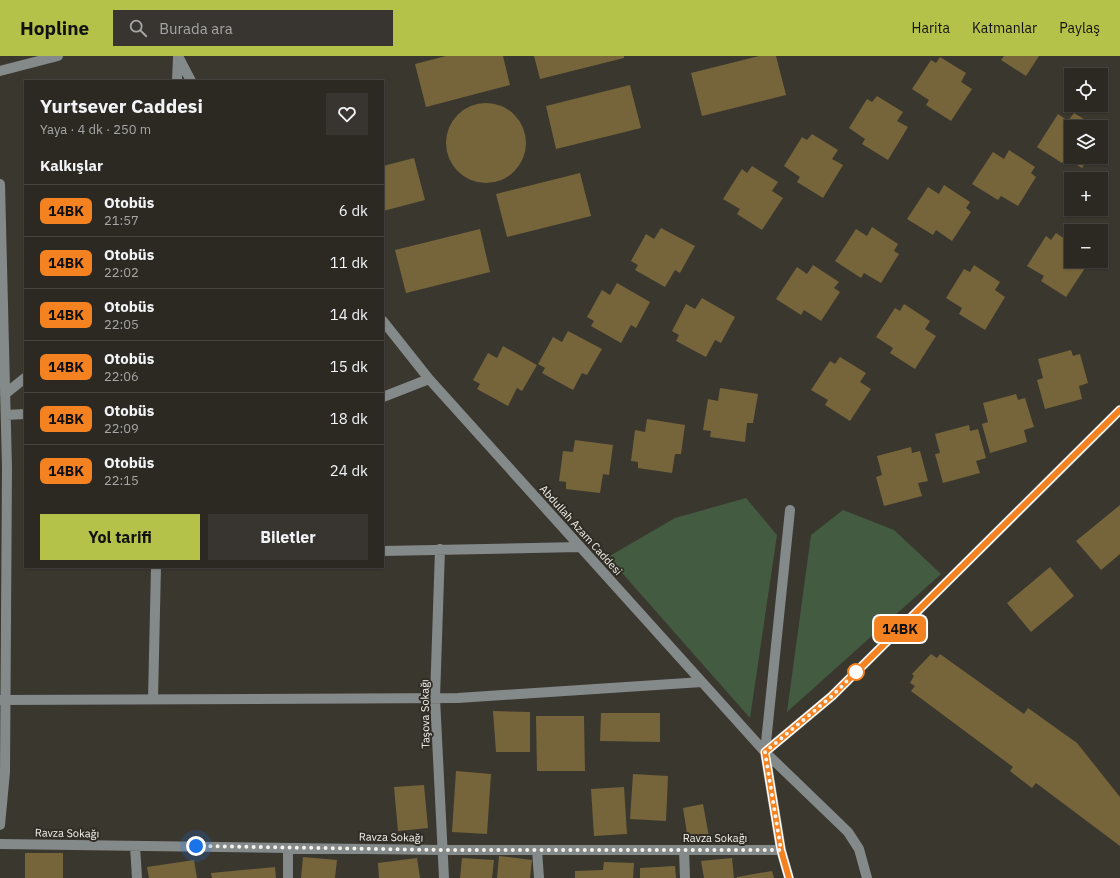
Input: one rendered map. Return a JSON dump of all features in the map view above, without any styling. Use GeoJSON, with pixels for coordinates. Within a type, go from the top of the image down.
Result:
{"type":"FeatureCollection","features":[{"type":"Feature","properties":{"kind":"street"},"geometry":{"type":"LineString","coordinates":[[0,71],[58,56]]}},
{"type":"Feature","properties":{"kind":"street"},"geometry":{"type":"LineString","coordinates":[[177,80],[178,56]]}},
{"type":"Feature","properties":{"kind":"street"},"geometry":{"type":"LineString","coordinates":[[178,56],[190,80]]}},
{"type":"Feature","properties":{"kind":"street"},"geometry":{"type":"LineString","coordinates":[[0,184],[6,415],[2,700],[5,772],[0,825]]}},
{"type":"Feature","properties":{"kind":"street","name":"Abdullah Azam Caddesi"},"geometry":{"type":"LineString","coordinates":[[384,322],[429,379],[765,752],[848,832],[859,849],[867,878]]}},
{"type":"Feature","properties":{"kind":"street"},"geometry":{"type":"LineString","coordinates":[[5,394],[24,379]]}},
{"type":"Feature","properties":{"kind":"street"},"geometry":{"type":"LineString","coordinates":[[384,397],[429,379]]}},
{"type":"Feature","properties":{"kind":"street"},"geometry":{"type":"LineString","coordinates":[[765,752],[832,696],[1120,410]]}},
{"type":"Feature","properties":{"kind":"street"},"geometry":{"type":"LineString","coordinates":[[6,415],[24,414]]}},
{"type":"Feature","properties":{"kind":"street"},"geometry":{"type":"LineString","coordinates":[[789,878],[781,850],[765,752],[790,510]]}},
{"type":"Feature","properties":{"kind":"street"},"geometry":{"type":"LineString","coordinates":[[384,551],[580,547]]}},
{"type":"Feature","properties":{"kind":"street","name":"Taşova Sokağı"},"geometry":{"type":"LineString","coordinates":[[440,549],[435,698],[444,878]]}},
{"type":"Feature","properties":{"kind":"street"},"geometry":{"type":"LineString","coordinates":[[153,699],[156,568]]}},
{"type":"Feature","properties":{"kind":"street"},"geometry":{"type":"LineString","coordinates":[[2,700],[435,698],[503,696],[702,682]]}},
{"type":"Feature","properties":{"kind":"street","name":"Ravza Sokağı"},"geometry":{"type":"LineString","coordinates":[[0,844],[442,850],[781,850]]}},
{"type":"Feature","properties":{"kind":"street"},"geometry":{"type":"LineString","coordinates":[[135,846],[137,878]]}},
{"type":"Feature","properties":{"kind":"street"},"geometry":{"type":"LineString","coordinates":[[288,848],[288,878]]}},
{"type":"Feature","properties":{"kind":"street"},"geometry":{"type":"LineString","coordinates":[[537,850],[539,878]]}},
{"type":"Feature","properties":{"kind":"street"},"geometry":{"type":"LineString","coordinates":[[684,850],[685,878]]}},
{"type":"Feature","properties":{"kind":"green space"},"geometry":{"type":"Polygon","coordinates":[[[746,498],[777,535],[750,718],[608,557],[675,518],[746,498]]]}},
{"type":"Feature","properties":{"kind":"green space"},"geometry":{"type":"Polygon","coordinates":[[[843,510],[894,530],[941,574],[787,712],[811,535],[843,510]]]}},
{"type":"Feature","properties":{"kind":"building"},"geometry":{"type":"Polygon","coordinates":[[[446,56],[503,56],[510,85],[426,107],[415,64],[446,56]]]}},
{"type":"Feature","properties":{"kind":"building"},"geometry":{"type":"Polygon","coordinates":[[[534,56],[624,56],[624,58],[540,79],[534,56]]]}},
{"type":"Feature","properties":{"kind":"building"},"geometry":{"type":"Polygon","coordinates":[[[759,56],[776,56],[786,95],[702,116],[691,73],[759,56]]]}},
{"type":"Feature","properties":{"kind":"building"},"geometry":{"type":"Polygon","coordinates":[[[1004,56],[1039,56],[1026,76],[1001,60],[1004,56]]]}},
{"type":"Feature","properties":{"kind":"building"},"geometry":{"type":"Polygon","coordinates":[[[940,57],[966,73],[961,82],[972,89],[951,121],[926,105],[929,100],[912,89],[931,60],[936,63],[940,57]]]}},
{"type":"Feature","properties":{"kind":"building"},"geometry":{"type":"Polygon","coordinates":[[[630,85],[641,128],[556,149],[546,106],[630,85]]]}},
{"type":"Feature","properties":{"kind":"building"},"geometry":{"type":"Polygon","coordinates":[[[877,96],[903,112],[897,121],[908,127],[888,160],[862,144],[865,139],[849,128],[867,99],[872,102],[877,96]]]}},
{"type":"Feature","properties":{"kind":"building"},"geometry":{"type":"Polygon","coordinates":[[[486,103],[501,106],[514,115],[523,128],[526,143],[523,158],[514,171],[501,180],[486,183],[471,180],[458,171],[449,158],[446,143],[449,128],[458,115],[471,106],[486,103]]]}},
{"type":"Feature","properties":{"kind":"building"},"geometry":{"type":"Polygon","coordinates":[[[1074,113],[1086,120],[1069,120],[1074,113]]]}},
{"type":"Feature","properties":{"kind":"building"},"geometry":{"type":"Polygon","coordinates":[[[1058,114],[1067,120],[1064,120],[1064,160],[1062,163],[1037,147],[1058,114]]]}},
{"type":"Feature","properties":{"kind":"building"},"geometry":{"type":"Polygon","coordinates":[[[812,134],[838,150],[832,159],[843,165],[823,198],[797,182],[800,177],[784,166],[802,137],[807,140],[812,134]]]}},
{"type":"Feature","properties":{"kind":"building"},"geometry":{"type":"Polygon","coordinates":[[[1009,150],[1035,167],[1031,173],[1036,177],[1018,206],[1001,196],[998,200],[972,184],[993,152],[1004,159],[1009,150]]]}},
{"type":"Feature","properties":{"kind":"building"},"geometry":{"type":"Polygon","coordinates":[[[414,158],[425,200],[384,211],[384,166],[414,158]]]}},
{"type":"Feature","properties":{"kind":"building"},"geometry":{"type":"Polygon","coordinates":[[[1075,164],[1085,164],[1082,168],[1075,164]]]}},
{"type":"Feature","properties":{"kind":"building"},"geometry":{"type":"Polygon","coordinates":[[[752,166],[778,182],[772,191],[783,198],[762,230],[737,214],[740,209],[723,199],[742,169],[747,173],[752,166]]]}},
{"type":"Feature","properties":{"kind":"building"},"geometry":{"type":"Polygon","coordinates":[[[580,173],[591,216],[507,237],[496,194],[580,173]]]}},
{"type":"Feature","properties":{"kind":"building"},"geometry":{"type":"Polygon","coordinates":[[[944,185],[970,202],[966,208],[971,212],[952,241],[936,230],[933,235],[907,219],[928,187],[939,194],[944,185]]]}},
{"type":"Feature","properties":{"kind":"building"},"geometry":{"type":"Polygon","coordinates":[[[872,227],[898,244],[894,251],[899,254],[881,283],[864,273],[861,278],[835,261],[856,229],[867,236],[872,227]]]}},
{"type":"Feature","properties":{"kind":"building"},"geometry":{"type":"Polygon","coordinates":[[[661,228],[695,246],[680,273],[675,270],[665,287],[635,270],[638,265],[631,261],[646,234],[654,239],[661,228]]]}},
{"type":"Feature","properties":{"kind":"building"},"geometry":{"type":"Polygon","coordinates":[[[480,229],[490,272],[406,293],[395,250],[480,229]]]}},
{"type":"Feature","properties":{"kind":"building"},"geometry":{"type":"Polygon","coordinates":[[[1056,233],[1064,238],[1064,268],[1085,268],[1066,297],[1041,281],[1044,276],[1027,266],[1046,236],[1051,240],[1056,233]]]}},
{"type":"Feature","properties":{"kind":"building"},"geometry":{"type":"Polygon","coordinates":[[[813,265],[839,282],[834,288],[840,292],[821,321],[804,310],[801,315],[776,299],[797,267],[807,274],[813,265]]]}},
{"type":"Feature","properties":{"kind":"building"},"geometry":{"type":"Polygon","coordinates":[[[974,265],[1000,282],[995,290],[1005,297],[985,330],[959,314],[962,308],[946,298],[964,269],[970,272],[974,265]]]}},
{"type":"Feature","properties":{"kind":"building"},"geometry":{"type":"Polygon","coordinates":[[[617,283],[650,302],[636,328],[631,325],[621,343],[591,326],[594,321],[587,317],[602,290],[610,295],[617,283]]]}},
{"type":"Feature","properties":{"kind":"building"},"geometry":{"type":"Polygon","coordinates":[[[702,298],[735,317],[721,343],[715,340],[706,357],[676,341],[679,335],[672,331],[686,304],[695,309],[702,298]]]}},
{"type":"Feature","properties":{"kind":"building"},"geometry":{"type":"Polygon","coordinates":[[[904,304],[930,321],[925,329],[936,336],[915,369],[890,353],[893,348],[876,337],[895,308],[900,311],[904,304]]]}},
{"type":"Feature","properties":{"kind":"building"},"geometry":{"type":"Polygon","coordinates":[[[568,331],[602,349],[587,375],[582,373],[573,390],[542,373],[545,368],[538,364],[553,337],[562,342],[568,331]]]}},
{"type":"Feature","properties":{"kind":"building"},"geometry":{"type":"Polygon","coordinates":[[[503,346],[537,365],[522,391],[517,388],[508,406],[477,389],[480,384],[473,380],[488,353],[497,358],[503,346]]]}},
{"type":"Feature","properties":{"kind":"building"},"geometry":{"type":"Polygon","coordinates":[[[1071,350],[1073,356],[1080,354],[1088,383],[1079,386],[1082,399],[1045,409],[1037,380],[1043,378],[1038,359],[1071,350]]]}},
{"type":"Feature","properties":{"kind":"building"},"geometry":{"type":"Polygon","coordinates":[[[840,357],[866,373],[860,382],[871,389],[850,421],[825,405],[828,400],[811,390],[830,361],[835,364],[840,357]]]}},
{"type":"Feature","properties":{"kind":"building"},"geometry":{"type":"Polygon","coordinates":[[[720,388],[758,394],[753,423],[747,423],[745,442],[710,437],[711,431],[703,430],[708,399],[718,401],[720,388]]]}},
{"type":"Feature","properties":{"kind":"building"},"geometry":{"type":"Polygon","coordinates":[[[1016,394],[1018,400],[1025,398],[1034,427],[1024,430],[1027,442],[990,453],[982,424],[988,422],[983,403],[1016,394]]]}},
{"type":"Feature","properties":{"kind":"building"},"geometry":{"type":"Polygon","coordinates":[[[647,419],[685,425],[681,454],[675,454],[672,473],[638,468],[638,462],[631,461],[635,430],[645,432],[647,419]]]}},
{"type":"Feature","properties":{"kind":"building"},"geometry":{"type":"Polygon","coordinates":[[[969,425],[970,431],[978,429],[986,458],[976,461],[980,473],[943,483],[935,454],[940,453],[935,434],[969,425]]]}},
{"type":"Feature","properties":{"kind":"building"},"geometry":{"type":"Polygon","coordinates":[[[575,440],[613,445],[609,475],[603,474],[600,493],[566,489],[566,482],[559,481],[563,451],[573,452],[575,440]]]}},
{"type":"Feature","properties":{"kind":"building"},"geometry":{"type":"Polygon","coordinates":[[[911,447],[912,453],[920,451],[928,481],[918,483],[922,496],[884,506],[876,477],[882,475],[877,456],[911,447]]]}},
{"type":"Feature","properties":{"kind":"building"},"geometry":{"type":"Polygon","coordinates":[[[1120,505],[1120,554],[1101,570],[1076,541],[1120,505]]]}},
{"type":"Feature","properties":{"kind":"building"},"geometry":{"type":"Polygon","coordinates":[[[1050,567],[1074,596],[1031,632],[1007,603],[1050,567]]]}},
{"type":"Feature","properties":{"kind":"building"},"geometry":{"type":"Polygon","coordinates":[[[931,654],[937,658],[940,654],[1024,714],[1028,708],[1077,743],[1120,797],[1120,846],[1036,783],[1032,788],[1010,771],[1013,767],[911,691],[915,686],[910,683],[914,676],[912,674],[931,654]]]}},
{"type":"Feature","properties":{"kind":"building"},"geometry":{"type":"Polygon","coordinates":[[[493,711],[530,712],[530,752],[496,752],[493,711]]]}},
{"type":"Feature","properties":{"kind":"building"},"geometry":{"type":"Polygon","coordinates":[[[601,713],[660,713],[660,742],[600,741],[601,713]]]}},
{"type":"Feature","properties":{"kind":"building"},"geometry":{"type":"Polygon","coordinates":[[[536,716],[584,716],[585,771],[537,771],[536,716]]]}},
{"type":"Feature","properties":{"kind":"building"},"geometry":{"type":"Polygon","coordinates":[[[456,771],[491,774],[487,834],[452,832],[456,771]]]}},
{"type":"Feature","properties":{"kind":"building"},"geometry":{"type":"Polygon","coordinates":[[[633,774],[668,776],[666,821],[630,819],[633,774]]]}},
{"type":"Feature","properties":{"kind":"building"},"geometry":{"type":"Polygon","coordinates":[[[424,785],[428,828],[398,831],[394,787],[424,785]]]}},
{"type":"Feature","properties":{"kind":"building"},"geometry":{"type":"Polygon","coordinates":[[[624,787],[627,834],[594,836],[591,789],[624,787]]]}},
{"type":"Feature","properties":{"kind":"building"},"geometry":{"type":"Polygon","coordinates":[[[703,804],[709,837],[688,840],[683,808],[703,804]]]}},
{"type":"Feature","properties":{"kind":"building"},"geometry":{"type":"Polygon","coordinates":[[[25,853],[63,853],[63,878],[25,878],[25,853]]]}},
{"type":"Feature","properties":{"kind":"building"},"geometry":{"type":"Polygon","coordinates":[[[499,856],[532,860],[530,878],[497,878],[499,856]]]}},
{"type":"Feature","properties":{"kind":"building"},"geometry":{"type":"Polygon","coordinates":[[[303,857],[337,860],[335,878],[301,878],[303,857]]]}},
{"type":"Feature","properties":{"kind":"building"},"geometry":{"type":"Polygon","coordinates":[[[417,858],[420,878],[379,878],[378,863],[417,858]]]}},
{"type":"Feature","properties":{"kind":"building"},"geometry":{"type":"Polygon","coordinates":[[[462,858],[494,860],[492,878],[460,878],[462,858]]]}},
{"type":"Feature","properties":{"kind":"building"},"geometry":{"type":"Polygon","coordinates":[[[732,858],[734,878],[704,878],[701,861],[732,858]]]}},
{"type":"Feature","properties":{"kind":"building"},"geometry":{"type":"Polygon","coordinates":[[[194,860],[197,878],[149,878],[147,867],[194,860]]]}},
{"type":"Feature","properties":{"kind":"building"},"geometry":{"type":"Polygon","coordinates":[[[604,862],[634,863],[633,878],[575,878],[575,871],[603,870],[604,862]]]}},
{"type":"Feature","properties":{"kind":"building"},"geometry":{"type":"Polygon","coordinates":[[[675,866],[676,878],[640,878],[640,868],[675,866]]]}},
{"type":"Feature","properties":{"kind":"building"},"geometry":{"type":"Polygon","coordinates":[[[275,867],[276,878],[212,878],[211,873],[275,867]]]}},
{"type":"Feature","properties":{"kind":"building"},"geometry":{"type":"Polygon","coordinates":[[[772,871],[774,878],[737,878],[737,877],[772,871]]]}},
{"type":"Feature","properties":{"kind":"bus line","name":"14BK"},"geometry":{"type":"LineString","coordinates":[[789,878],[781,850],[765,752],[832,696],[1120,410]]}},
{"type":"Feature","properties":{"kind":"route"},"geometry":{"type":"LineString","coordinates":[[196,846],[442,850],[781,850],[765,752],[832,696],[856,672]]}}]}
